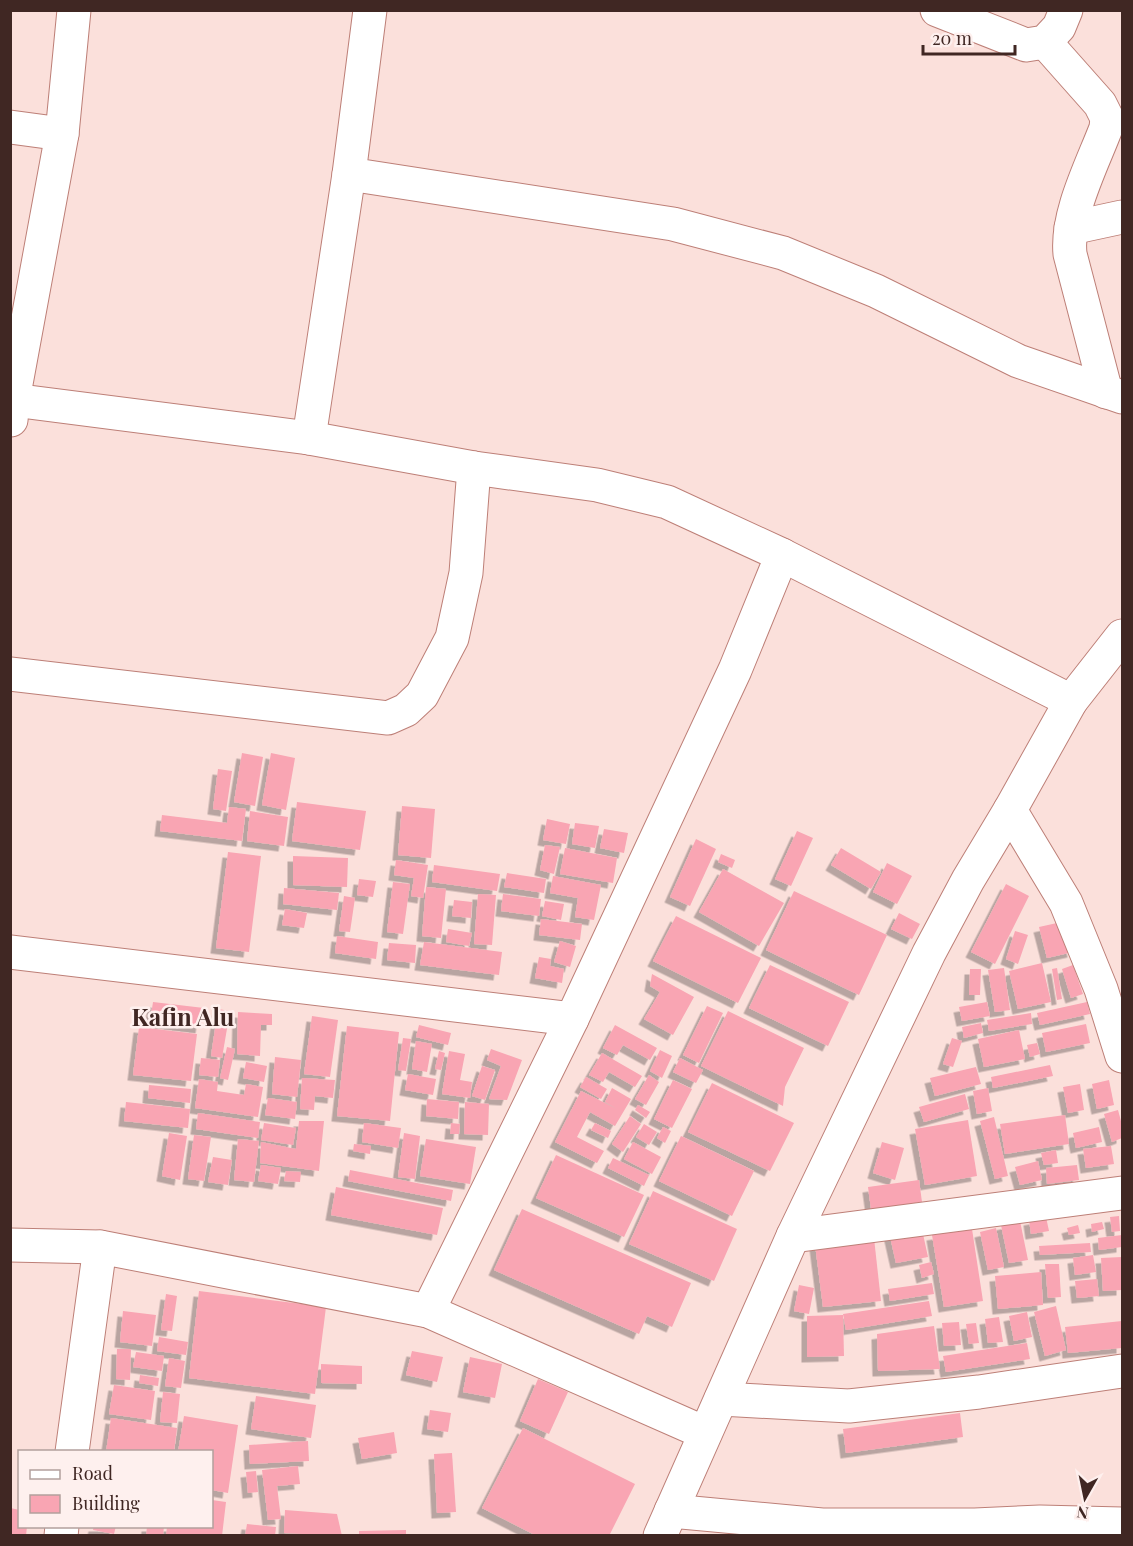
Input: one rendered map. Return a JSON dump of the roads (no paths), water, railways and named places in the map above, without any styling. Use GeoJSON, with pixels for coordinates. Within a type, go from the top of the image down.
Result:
{"type":"FeatureCollection","features":[{"type":"Feature","properties":{"kind":"street"},"geometry":{"type":"LineString","coordinates":[[74,10],[62,134],[11,410],[309,438],[474,468],[597,485],[667,502],[782,555],[1071,701]]}},
{"type":"Feature","properties":{"kind":"street"},"geometry":{"type":"LineString","coordinates":[[309,438],[349,174],[370,10]]}},
{"type":"Feature","properties":{"kind":"street"},"geometry":{"type":"LineString","coordinates":[[937,10],[1026,45],[1045,42],[1059,27],[1066,10]]}},
{"type":"Feature","properties":{"kind":"street"},"geometry":{"type":"LineString","coordinates":[[1045,42],[1100,105],[1107,118],[1106,128],[1077,204],[1068,239],[1070,254],[1114,394]]}},
{"type":"Feature","properties":{"kind":"street"},"geometry":{"type":"LineString","coordinates":[[10,128],[62,134]]}},
{"type":"Feature","properties":{"kind":"street"},"geometry":{"type":"LineString","coordinates":[[349,174],[673,224],[783,253],[876,291],[1018,361],[1114,394]]}},
{"type":"Feature","properties":{"kind":"street"},"geometry":{"type":"LineString","coordinates":[[1071,228],[1122,218]]}},
{"type":"Feature","properties":{"kind":"street"},"geometry":{"type":"LineString","coordinates":[[10,674],[388,718],[406,710],[422,695],[452,638],[466,573],[474,468]]}},
{"type":"Feature","properties":{"kind":"street"},"geometry":{"type":"LineString","coordinates":[[428,1311],[572,1019],[735,670],[782,555]]}},
{"type":"Feature","properties":{"kind":"street"},"geometry":{"type":"LineString","coordinates":[[1122,636],[1071,701],[968,880],[929,953],[793,1236],[665,1523],[901,1530],[1040,1522],[1122,1524]]}},
{"type":"Feature","properties":{"kind":"street"},"geometry":{"type":"LineString","coordinates":[[1010,810],[1066,903],[1101,989],[1122,1056]]}},
{"type":"Feature","properties":{"kind":"street"},"geometry":{"type":"LineString","coordinates":[[10,952],[572,1019]]}},
{"type":"Feature","properties":{"kind":"street"},"geometry":{"type":"LineString","coordinates":[[793,1236],[1122,1193]]}},
{"type":"Feature","properties":{"kind":"street"},"geometry":{"type":"LineString","coordinates":[[10,1245],[100,1247],[428,1311],[705,1433]]}},
{"type":"Feature","properties":{"kind":"street"},"geometry":{"type":"LineString","coordinates":[[72,1450],[100,1247]]}},
{"type":"Feature","properties":{"kind":"street"},"geometry":{"type":"LineString","coordinates":[[721,1399],[849,1406],[979,1392],[1122,1371]]}},
{"type":"Feature","properties":{"kind":"district","name":"Kafin Alu"},"geometry":{"type":"Point","coordinates":[183,1016]}}]}
